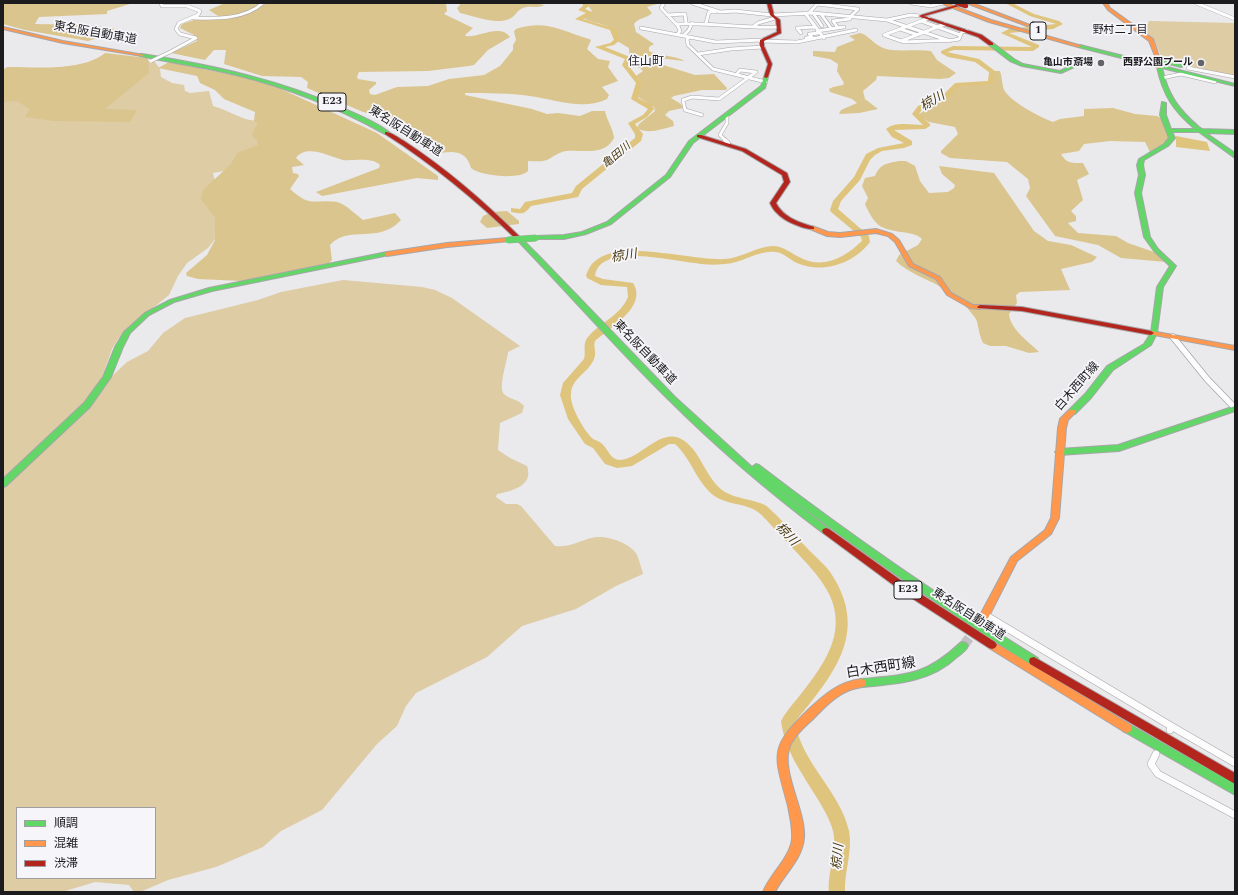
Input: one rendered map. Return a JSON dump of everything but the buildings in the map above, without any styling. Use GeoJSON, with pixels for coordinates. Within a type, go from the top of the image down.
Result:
{"type":"FeatureCollection","features":[{"type":"Feature","properties":{"kind":"main road"},"geometry":{"type":"LineString","coordinates":[[3,484],[79,414],[107,376],[120,343],[127,332],[140,320],[162,306],[211,289],[412,249],[461,242],[573,235],[609,223],[662,181],[672,171],[689,145],[699,136],[762,88],[766,82],[770,64],[762,43],[778,35],[779,27],[778,20],[774,16],[769,3]]}},
{"type":"Feature","properties":{"kind":"main road"},"geometry":{"type":"LineString","coordinates":[[942,3],[955,4],[1007,22]]}},
{"type":"Feature","properties":{"kind":"main road"},"geometry":{"type":"LineString","coordinates":[[1105,3],[1109,9],[1151,40],[1159,64],[1166,95],[1172,105],[1235,156]]}},
{"type":"Feature","properties":{"kind":"main road"},"geometry":{"type":"LineString","coordinates":[[922,20],[955,4]]}},
{"type":"Feature","properties":{"kind":"main road","name":"1"},"geometry":{"type":"LineString","coordinates":[[955,4],[967,4],[1007,22],[1071,41],[1235,82]]}},
{"type":"Feature","properties":{"kind":"main road"},"geometry":{"type":"LineString","coordinates":[[922,20],[964,33],[980,36],[1022,65],[1051,71],[1063,71],[1079,64]]}},
{"type":"Feature","properties":{"kind":"main road","name":"東名阪自動車道"},"geometry":{"type":"LineString","coordinates":[[3,27],[51,39],[168,59],[238,74],[298,92],[356,116],[408,145],[461,185],[592,312],[665,392],[728,452],[796,508],[855,553],[925,602],[1018,662],[1235,790]]}},
{"type":"Feature","properties":{"kind":"main road"},"geometry":{"type":"LineString","coordinates":[[1071,41],[1235,82]]}},
{"type":"Feature","properties":{"kind":"main road"},"geometry":{"type":"LineString","coordinates":[[1159,64],[1188,68],[1235,82]]}},
{"type":"Feature","properties":{"kind":"main road"},"geometry":{"type":"LineString","coordinates":[[1154,334],[1158,293],[1162,282],[1173,268],[1172,264],[1156,250],[1148,239],[1138,193],[1142,175],[1140,165],[1144,157],[1170,142],[1172,138],[1163,115],[1164,103]]}},
{"type":"Feature","properties":{"kind":"main road"},"geometry":{"type":"LineString","coordinates":[[1169,130],[1235,132]]}},
{"type":"Feature","properties":{"kind":"main road"},"geometry":{"type":"LineString","coordinates":[[699,136],[728,143],[757,155],[785,174],[787,182],[773,203],[775,208],[786,218],[826,234],[881,232],[892,236],[911,265],[940,279],[949,294],[968,306],[980,308],[1022,309],[1235,348]]}},
{"type":"Feature","properties":{"kind":"main road","name":"白木西町線"},"geometry":{"type":"LineString","coordinates":[[984,617],[1014,559],[1048,532],[1055,518],[1059,452],[1064,419],[1088,396],[1110,368],[1141,351],[1154,334]]}},
{"type":"Feature","properties":{"kind":"main road","name":"東名阪自動車道"},"geometry":{"type":"LineString","coordinates":[[619,340],[735,448],[804,505],[860,547],[933,598],[1024,656],[1235,779]]}},
{"type":"Feature","properties":{"kind":"main road"},"geometry":{"type":"LineString","coordinates":[[1059,452],[1094,451],[1119,448],[1235,408]]}},
{"type":"Feature","properties":{"kind":"main road","name":"白木西町線"},"geometry":{"type":"LineString","coordinates":[[769,892],[772,884],[788,864],[798,841],[797,811],[781,754],[785,743],[833,693],[855,683],[886,682],[916,678],[947,662],[964,646]]}},
{"type":"Feature","properties":{"kind":"street"},"geometry":{"type":"LineString","coordinates":[[151,62],[196,38],[180,34],[176,30],[179,23],[193,18],[200,13],[196,7],[169,7],[162,6],[160,3]]}},
{"type":"Feature","properties":{"kind":"street"},"geometry":{"type":"LineString","coordinates":[[193,18],[210,19],[239,15],[256,8],[263,3]]}},
{"type":"Feature","properties":{"kind":"street"},"geometry":{"type":"LineString","coordinates":[[664,3],[661,8],[676,24],[680,31],[678,35]]}},
{"type":"Feature","properties":{"kind":"street"},"geometry":{"type":"LineString","coordinates":[[692,3],[720,12]]}},
{"type":"Feature","properties":{"kind":"street"},"geometry":{"type":"LineString","coordinates":[[912,3],[931,6],[942,3]]}},
{"type":"Feature","properties":{"kind":"street"},"geometry":{"type":"LineString","coordinates":[[1196,3],[1235,19]]}},
{"type":"Feature","properties":{"kind":"street"},"geometry":{"type":"LineString","coordinates":[[807,13],[817,4],[858,9],[848,16]]}},
{"type":"Feature","properties":{"kind":"street"},"geometry":{"type":"LineString","coordinates":[[815,13],[824,5]]}},
{"type":"Feature","properties":{"kind":"street"},"geometry":{"type":"LineString","coordinates":[[822,14],[831,5]]}},
{"type":"Feature","properties":{"kind":"street"},"geometry":{"type":"LineString","coordinates":[[831,14],[838,6]]}},
{"type":"Feature","properties":{"kind":"street"},"geometry":{"type":"LineString","coordinates":[[838,15],[844,7]]}},
{"type":"Feature","properties":{"kind":"street"},"geometry":{"type":"LineString","coordinates":[[843,34],[833,21],[850,19],[848,16],[851,8]]}},
{"type":"Feature","properties":{"kind":"street"},"geometry":{"type":"LineString","coordinates":[[706,23],[710,11],[735,11],[774,16],[807,13],[831,14],[887,20],[950,41]]}},
{"type":"Feature","properties":{"kind":"street"},"geometry":{"type":"LineString","coordinates":[[807,13],[814,27],[824,38]]}},
{"type":"Feature","properties":{"kind":"street"},"geometry":{"type":"LineString","coordinates":[[815,13],[830,37]]}},
{"type":"Feature","properties":{"kind":"street"},"geometry":{"type":"LineString","coordinates":[[667,15],[685,14],[686,23]]}},
{"type":"Feature","properties":{"kind":"street"},"geometry":{"type":"LineString","coordinates":[[822,14],[830,28],[837,36]]}},
{"type":"Feature","properties":{"kind":"street"},"geometry":{"type":"LineString","coordinates":[[831,14],[843,21]]}},
{"type":"Feature","properties":{"kind":"street"},"geometry":{"type":"LineString","coordinates":[[887,20],[911,14],[933,28],[943,32],[964,33]]}},
{"type":"Feature","properties":{"kind":"street"},"geometry":{"type":"LineString","coordinates":[[838,15],[843,21],[844,27],[848,32]]}},
{"type":"Feature","properties":{"kind":"street"},"geometry":{"type":"LineString","coordinates":[[753,27],[758,23],[774,16]]}},
{"type":"Feature","properties":{"kind":"street"},"geometry":{"type":"LineString","coordinates":[[810,19],[825,20]]}},
{"type":"Feature","properties":{"kind":"street"},"geometry":{"type":"LineString","coordinates":[[922,20],[884,35],[883,37],[901,41],[916,42],[936,40],[950,41],[958,39],[964,33]]}},
{"type":"Feature","properties":{"kind":"street"},"geometry":{"type":"LineString","coordinates":[[683,36],[689,30],[692,23]]}},
{"type":"Feature","properties":{"kind":"street"},"geometry":{"type":"LineString","coordinates":[[676,24],[706,23],[767,28],[779,27]]}},
{"type":"Feature","properties":{"kind":"street"},"geometry":{"type":"LineString","coordinates":[[911,25],[958,39]]}},
{"type":"Feature","properties":{"kind":"street"},"geometry":{"type":"LineString","coordinates":[[901,41],[941,25],[951,32]]}},
{"type":"Feature","properties":{"kind":"street"},"geometry":{"type":"LineString","coordinates":[[796,39],[812,37],[806,27]]}},
{"type":"Feature","properties":{"kind":"street"},"geometry":{"type":"LineString","coordinates":[[801,33],[798,28],[844,27]]}},
{"type":"Feature","properties":{"kind":"street"},"geometry":{"type":"LineString","coordinates":[[641,28],[719,42],[773,43],[837,36],[856,30],[852,27]]}},
{"type":"Feature","properties":{"kind":"street"},"geometry":{"type":"LineString","coordinates":[[767,28],[769,32]]}},
{"type":"Feature","properties":{"kind":"street"},"geometry":{"type":"LineString","coordinates":[[811,34],[818,32],[823,28]]}},
{"type":"Feature","properties":{"kind":"street"},"geometry":{"type":"LineString","coordinates":[[900,29],[936,40]]}},
{"type":"Feature","properties":{"kind":"street"},"geometry":{"type":"LineString","coordinates":[[895,31],[925,41]]}},
{"type":"Feature","properties":{"kind":"street"},"geometry":{"type":"LineString","coordinates":[[890,33],[916,42]]}},
{"type":"Feature","properties":{"kind":"street"},"geometry":{"type":"LineString","coordinates":[[690,37],[687,39],[688,44],[698,54],[703,62],[713,69],[766,82]]}},
{"type":"Feature","properties":{"kind":"street"},"geometry":{"type":"LineString","coordinates":[[698,54],[723,52],[762,43]]}},
{"type":"Feature","properties":{"kind":"street"},"geometry":{"type":"LineString","coordinates":[[702,115],[685,110],[683,100],[692,98],[719,99],[744,79],[751,78],[756,72],[740,70],[737,74]]}},
{"type":"Feature","properties":{"kind":"street"},"geometry":{"type":"LineString","coordinates":[[1162,78],[1181,74],[1235,82]]}},
{"type":"Feature","properties":{"kind":"street"},"geometry":{"type":"LineString","coordinates":[[727,114],[727,123],[720,135],[728,143]]}},
{"type":"Feature","properties":{"kind":"street"},"geometry":{"type":"LineString","coordinates":[[1173,337],[1207,379],[1235,408]]}},
{"type":"Feature","properties":{"kind":"street"},"geometry":{"type":"LineString","coordinates":[[984,617],[1170,728],[1235,763]]}},
{"type":"Feature","properties":{"kind":"street"},"geometry":{"type":"LineString","coordinates":[[1156,754],[1151,764],[1158,774],[1235,814]]}},
{"type":"Feature","properties":{"kind":"shaded area"},"geometry":{"type":"Polygon","coordinates":[[[3,3],[130,4],[107,11],[107,14],[39,17],[35,24],[90,25],[123,30],[88,41],[25,30],[3,24],[3,3]]]}},
{"type":"Feature","properties":{"kind":"shaded area"},"geometry":{"type":"Polygon","coordinates":[[[225,3],[446,3],[447,11],[444,14],[473,28],[465,35],[466,36],[501,31],[510,37],[488,50],[474,65],[428,71],[359,72],[357,77],[358,79],[376,82],[376,84],[369,90],[370,94],[375,95],[397,87],[428,86],[449,79],[484,75],[500,66],[513,50],[513,45],[516,40],[514,31],[526,26],[536,25],[553,27],[589,39],[591,40],[587,49],[598,59],[610,61],[608,67],[618,81],[602,87],[609,95],[607,99],[588,104],[578,104],[514,94],[465,93],[465,95],[532,109],[547,114],[558,113],[580,116],[592,111],[605,111],[614,138],[605,148],[599,150],[566,151],[558,153],[545,161],[528,161],[528,171],[524,174],[500,176],[476,171],[471,168],[465,157],[456,152],[432,154],[407,133],[406,123],[402,120],[363,112],[307,88],[308,82],[301,77],[262,76],[224,64],[226,50],[214,50],[205,60],[171,53],[197,41],[194,35],[180,28],[182,24],[194,20],[217,19],[218,16],[209,10],[225,3]]]}},
{"type":"Feature","properties":{"kind":"shaded area"},"geometry":{"type":"Polygon","coordinates":[[[459,3],[535,3],[544,5],[539,7],[523,8],[511,18],[503,21],[491,21],[460,13],[457,8],[460,5],[459,3]]]}},
{"type":"Feature","properties":{"kind":"shaded area"},"geometry":{"type":"Polygon","coordinates":[[[586,3],[660,3],[647,7],[652,13],[638,20],[634,24],[636,32],[654,44],[649,47],[649,51],[684,61],[649,57],[660,64],[695,75],[714,74],[727,88],[726,90],[702,90],[674,96],[671,98],[681,104],[683,108],[669,111],[665,115],[673,121],[674,126],[650,131],[637,128],[639,124],[655,111],[654,107],[638,97],[641,82],[636,76],[643,71],[640,68],[630,64],[629,48],[617,41],[619,38],[611,29],[607,26],[583,18],[592,11],[586,3]]]}},
{"type":"Feature","properties":{"kind":"shaded area"},"geometry":{"type":"Polygon","coordinates":[[[1149,21],[1235,23],[1235,77],[1182,64],[1161,56],[1154,40],[1133,25],[1148,24],[1149,21]]]}},
{"type":"Feature","properties":{"kind":"shaded area"},"geometry":{"type":"Polygon","coordinates":[[[860,33],[886,49],[931,51],[937,60],[956,73],[949,78],[940,79],[877,76],[876,80],[863,91],[865,99],[878,109],[859,113],[839,114],[841,110],[857,103],[852,99],[830,92],[829,89],[843,85],[844,83],[837,71],[838,64],[830,59],[813,56],[813,51],[835,52],[837,47],[855,40],[849,36],[860,33]]]}},
{"type":"Feature","properties":{"kind":"shaded area"},"geometry":{"type":"Polygon","coordinates":[[[105,53],[148,58],[149,73],[105,109],[137,110],[130,122],[54,121],[25,117],[30,109],[17,101],[3,102],[3,70],[7,67],[44,68],[71,66],[95,59],[105,53]]]}},
{"type":"Feature","properties":{"kind":"shaded area"},"geometry":{"type":"Polygon","coordinates":[[[130,57],[155,62],[160,69],[161,77],[172,83],[184,85],[185,91],[190,93],[209,91],[213,106],[249,120],[262,121],[262,145],[224,171],[213,173],[217,190],[222,230],[208,248],[187,263],[178,276],[169,295],[128,328],[118,339],[112,349],[102,377],[111,377],[127,362],[148,351],[163,333],[185,318],[258,300],[281,292],[343,280],[422,287],[435,290],[452,298],[520,346],[508,352],[502,387],[505,395],[524,406],[522,413],[500,423],[498,450],[510,458],[527,466],[528,473],[525,483],[515,489],[497,494],[496,497],[506,504],[517,504],[521,506],[555,546],[569,545],[596,537],[609,538],[622,542],[636,553],[643,574],[616,586],[576,609],[522,626],[487,657],[416,693],[406,706],[397,726],[377,744],[322,810],[281,831],[263,847],[216,867],[168,880],[140,892],[134,892],[129,885],[95,882],[62,892],[3,892],[3,70],[55,68],[130,57]]]}},
{"type":"Feature","properties":{"kind":"shaded area"},"geometry":{"type":"Polygon","coordinates":[[[169,62],[247,78],[279,88],[377,133],[438,176],[438,180],[417,178],[322,196],[316,192],[379,168],[380,165],[368,160],[343,160],[312,151],[300,154],[296,158],[304,165],[292,167],[293,173],[298,174],[299,176],[290,189],[303,199],[312,202],[329,201],[340,203],[363,220],[395,213],[401,220],[383,232],[355,234],[338,239],[330,245],[332,260],[329,263],[242,281],[198,279],[187,276],[186,273],[207,255],[215,240],[215,218],[201,199],[203,190],[231,164],[237,153],[258,145],[257,140],[252,136],[254,129],[258,124],[254,121],[255,112],[224,99],[215,90],[200,83],[197,76],[158,68],[169,62]]]}},
{"type":"Feature","properties":{"kind":"shaded area"},"geometry":{"type":"Polygon","coordinates":[[[993,71],[1000,71],[1003,87],[1005,92],[1010,97],[1040,117],[1053,122],[1060,119],[1084,116],[1084,109],[1113,108],[1135,114],[1157,116],[1164,120],[1169,137],[1167,141],[1150,152],[1145,142],[1110,141],[1084,144],[1079,151],[1061,154],[1065,160],[1083,163],[1089,174],[1077,180],[1083,200],[1071,211],[1076,216],[1076,221],[1068,223],[1078,233],[1116,236],[1128,243],[1154,252],[1166,262],[1121,258],[1098,245],[1055,236],[1026,196],[1030,188],[1028,179],[1007,162],[950,158],[941,153],[941,151],[958,134],[955,127],[929,122],[918,115],[950,92],[955,86],[987,83],[993,76],[993,71]]]}},
{"type":"Feature","properties":{"kind":"shaded area"},"geometry":{"type":"Polygon","coordinates":[[[1176,136],[1207,142],[1210,151],[1176,147],[1176,136]]]}},
{"type":"Feature","properties":{"kind":"shaded area"},"geometry":{"type":"Polygon","coordinates":[[[906,161],[915,166],[920,181],[929,193],[948,192],[954,188],[955,185],[942,174],[939,166],[994,173],[1034,231],[1048,241],[1071,245],[1097,257],[1092,262],[1061,269],[1070,290],[1020,292],[1016,295],[1017,303],[1009,314],[1010,320],[1016,330],[1039,352],[1029,353],[1006,346],[990,346],[983,343],[976,319],[959,300],[934,283],[911,272],[896,261],[899,255],[918,245],[922,239],[914,234],[886,229],[877,223],[873,219],[865,204],[868,198],[862,186],[865,178],[875,176],[879,169],[888,163],[906,161]]]}},
{"type":"Feature","properties":{"kind":"shaded area"},"geometry":{"type":"Polygon","coordinates":[[[507,211],[519,221],[519,224],[487,228],[480,222],[483,216],[492,212],[507,211]]]}},
{"type":"Feature","properties":{"kind":"waterway","name":"亀田川"},"geometry":{"type":"LineString","coordinates":[[514,210],[522,212],[528,204],[575,195],[579,188],[638,139],[639,134],[631,123],[645,116],[651,109],[650,106],[634,99],[639,83],[625,65],[628,58],[598,47],[612,44],[617,40],[613,29],[578,19],[591,13],[581,10],[586,6],[585,3]]}},
{"type":"Feature","properties":{"kind":"waterway","name":"椋川"},"geometry":{"type":"LineString","coordinates":[[837,892],[836,884],[842,847],[841,831],[829,804],[802,762],[795,748],[790,735],[788,721],[814,688],[825,671],[835,654],[841,636],[842,617],[838,598],[827,577],[762,509],[732,500],[716,491],[704,477],[689,452],[678,442],[672,440],[666,441],[628,463],[617,464],[609,461],[597,445],[589,441],[572,417],[565,395],[567,385],[589,360],[589,345],[591,340],[627,308],[633,297],[633,292],[630,285],[601,282],[591,278],[590,275],[597,264],[608,257],[637,253],[696,261],[722,262],[742,259],[764,250],[776,249],[807,264],[817,266],[835,263],[859,249],[866,242],[865,236],[834,210],[835,205],[839,197],[857,178],[867,159],[872,153],[880,150],[902,147],[909,143],[895,135],[890,129],[894,127],[925,127],[928,125],[915,114],[920,107],[945,96],[957,84],[991,82],[992,71],[977,60],[948,55],[943,52],[953,48],[1033,49],[1037,46],[1004,33],[1009,31],[1053,27],[1060,24],[1032,15],[1008,3]]}},
{"type":"Feature","properties":{"kind":"tunnel"},"geometry":{"type":"LineString","coordinates":[[963,646],[976,629]]}},
{"type":"Feature","properties":{"kind":"traffic: fast"},"geometry":{"type":"LineString","coordinates":[[991,44],[1012,60],[1022,65],[1061,72],[1079,64]]}},
{"type":"Feature","properties":{"kind":"traffic: fast"},"geometry":{"type":"LineString","coordinates":[[1080,46],[1235,85]]}},
{"type":"Feature","properties":{"kind":"traffic: fast"},"geometry":{"type":"LineString","coordinates":[[142,55],[205,66],[269,82],[330,104],[387,133]]}},
{"type":"Feature","properties":{"kind":"traffic: fast"},"geometry":{"type":"LineString","coordinates":[[1149,58],[1181,66]]}},
{"type":"Feature","properties":{"kind":"traffic: fast"},"geometry":{"type":"LineString","coordinates":[[1159,66],[1168,96],[1176,108],[1197,128],[1235,156]]}},
{"type":"Feature","properties":{"kind":"traffic: fast"},"geometry":{"type":"LineString","coordinates":[[536,238],[564,237],[584,233],[609,223],[668,176],[691,142],[763,87],[766,77]]}},
{"type":"Feature","properties":{"kind":"traffic: fast"},"geometry":{"type":"LineString","coordinates":[[1072,412],[1088,396],[1110,368],[1147,345],[1154,333],[1160,287],[1173,266],[1156,250],[1147,237],[1138,193],[1142,175],[1140,165],[1142,159],[1166,145],[1172,138],[1163,115],[1164,103]]}},
{"type":"Feature","properties":{"kind":"traffic: fast"},"geometry":{"type":"LineString","coordinates":[[1169,130],[1235,132]]}},
{"type":"Feature","properties":{"kind":"traffic: fast"},"geometry":{"type":"LineString","coordinates":[[508,240],[536,238]]}},
{"type":"Feature","properties":{"kind":"traffic: fast"},"geometry":{"type":"LineString","coordinates":[[520,240],[633,360],[672,399],[747,467],[826,531]]}},
{"type":"Feature","properties":{"kind":"traffic: fast"},"geometry":{"type":"LineString","coordinates":[[3,484],[87,405],[107,377],[119,347],[127,332],[147,314],[172,301],[211,289],[387,254]]}},
{"type":"Feature","properties":{"kind":"traffic: fast"},"geometry":{"type":"LineString","coordinates":[[1059,452],[1119,448],[1235,408]]}},
{"type":"Feature","properties":{"kind":"traffic: fast"},"geometry":{"type":"LineString","coordinates":[[756,467],[892,568],[1034,661]]}},
{"type":"Feature","properties":{"kind":"traffic: fast"},"geometry":{"type":"LineString","coordinates":[[861,683],[904,679],[928,672],[939,666],[963,646]]}},
{"type":"Feature","properties":{"kind":"traffic: fast"},"geometry":{"type":"LineString","coordinates":[[1127,728],[1235,790]]}},
{"type":"Feature","properties":{"kind":"traffic: slow"},"geometry":{"type":"LineString","coordinates":[[942,3],[990,21],[1080,46]]}},
{"type":"Feature","properties":{"kind":"traffic: slow"},"geometry":{"type":"LineString","coordinates":[[968,3],[1028,25]]}},
{"type":"Feature","properties":{"kind":"traffic: slow"},"geometry":{"type":"LineString","coordinates":[[1105,3],[1109,9],[1151,40],[1159,61]]}},
{"type":"Feature","properties":{"kind":"traffic: slow"},"geometry":{"type":"LineString","coordinates":[[3,28],[63,42],[142,55]]}},
{"type":"Feature","properties":{"kind":"traffic: slow"},"geometry":{"type":"LineString","coordinates":[[1159,61],[1159,66]]}},
{"type":"Feature","properties":{"kind":"traffic: slow"},"geometry":{"type":"LineString","coordinates":[[812,228],[827,234],[840,235],[876,231],[890,235],[897,241],[911,265],[938,278],[949,294],[972,307],[980,307]]}},
{"type":"Feature","properties":{"kind":"traffic: slow"},"geometry":{"type":"LineString","coordinates":[[387,254],[447,245],[508,240]]}},
{"type":"Feature","properties":{"kind":"traffic: slow"},"geometry":{"type":"LineString","coordinates":[[1151,333],[1235,348]]}},
{"type":"Feature","properties":{"kind":"traffic: slow"},"geometry":{"type":"LineString","coordinates":[[983,619],[1014,559],[1048,532],[1055,518],[1062,428],[1064,419],[1072,412]]}},
{"type":"Feature","properties":{"kind":"traffic: slow"},"geometry":{"type":"LineString","coordinates":[[992,645],[1127,728]]}},
{"type":"Feature","properties":{"kind":"traffic: slow"},"geometry":{"type":"LineString","coordinates":[[769,892],[772,885],[794,854],[798,839],[796,815],[783,764],[785,744],[790,735],[829,697],[840,689],[853,684],[861,683]]}},
{"type":"Feature","properties":{"kind":"traffic: jam"},"geometry":{"type":"LineString","coordinates":[[766,77],[770,64],[762,46],[762,40],[779,33],[778,20],[772,15],[769,3]]}},
{"type":"Feature","properties":{"kind":"traffic: jam"},"geometry":{"type":"LineString","coordinates":[[957,3],[966,6]]}},
{"type":"Feature","properties":{"kind":"traffic: jam"},"geometry":{"type":"LineString","coordinates":[[968,3],[920,16],[980,36],[991,44]]}},
{"type":"Feature","properties":{"kind":"traffic: jam"},"geometry":{"type":"LineString","coordinates":[[387,133],[440,169],[489,210],[520,240]]}},
{"type":"Feature","properties":{"kind":"traffic: jam"},"geometry":{"type":"LineString","coordinates":[[699,136],[744,150],[785,174],[787,182],[773,203],[784,217],[812,228]]}},
{"type":"Feature","properties":{"kind":"traffic: jam"},"geometry":{"type":"LineString","coordinates":[[980,307],[1022,309],[1151,333]]}},
{"type":"Feature","properties":{"kind":"traffic: jam"},"geometry":{"type":"LineString","coordinates":[[826,531],[910,592],[992,645]]}},
{"type":"Feature","properties":{"kind":"traffic: jam"},"geometry":{"type":"LineString","coordinates":[[1034,661],[1235,779]]}},
{"type":"Feature","properties":{"kind":"place","name":"亀山市斎場"},"geometry":{"type":"Point","coordinates":[1101,63]}},
{"type":"Feature","properties":{"kind":"place","name":"西野公園プール"},"geometry":{"type":"Point","coordinates":[1201,63]}},
{"type":"Feature","properties":{"kind":"district","name":"野村二丁目"},"geometry":{"type":"Point","coordinates":[1120,31]}},
{"type":"Feature","properties":{"kind":"district","name":"住山町"},"geometry":{"type":"Point","coordinates":[646,63]}}]}
